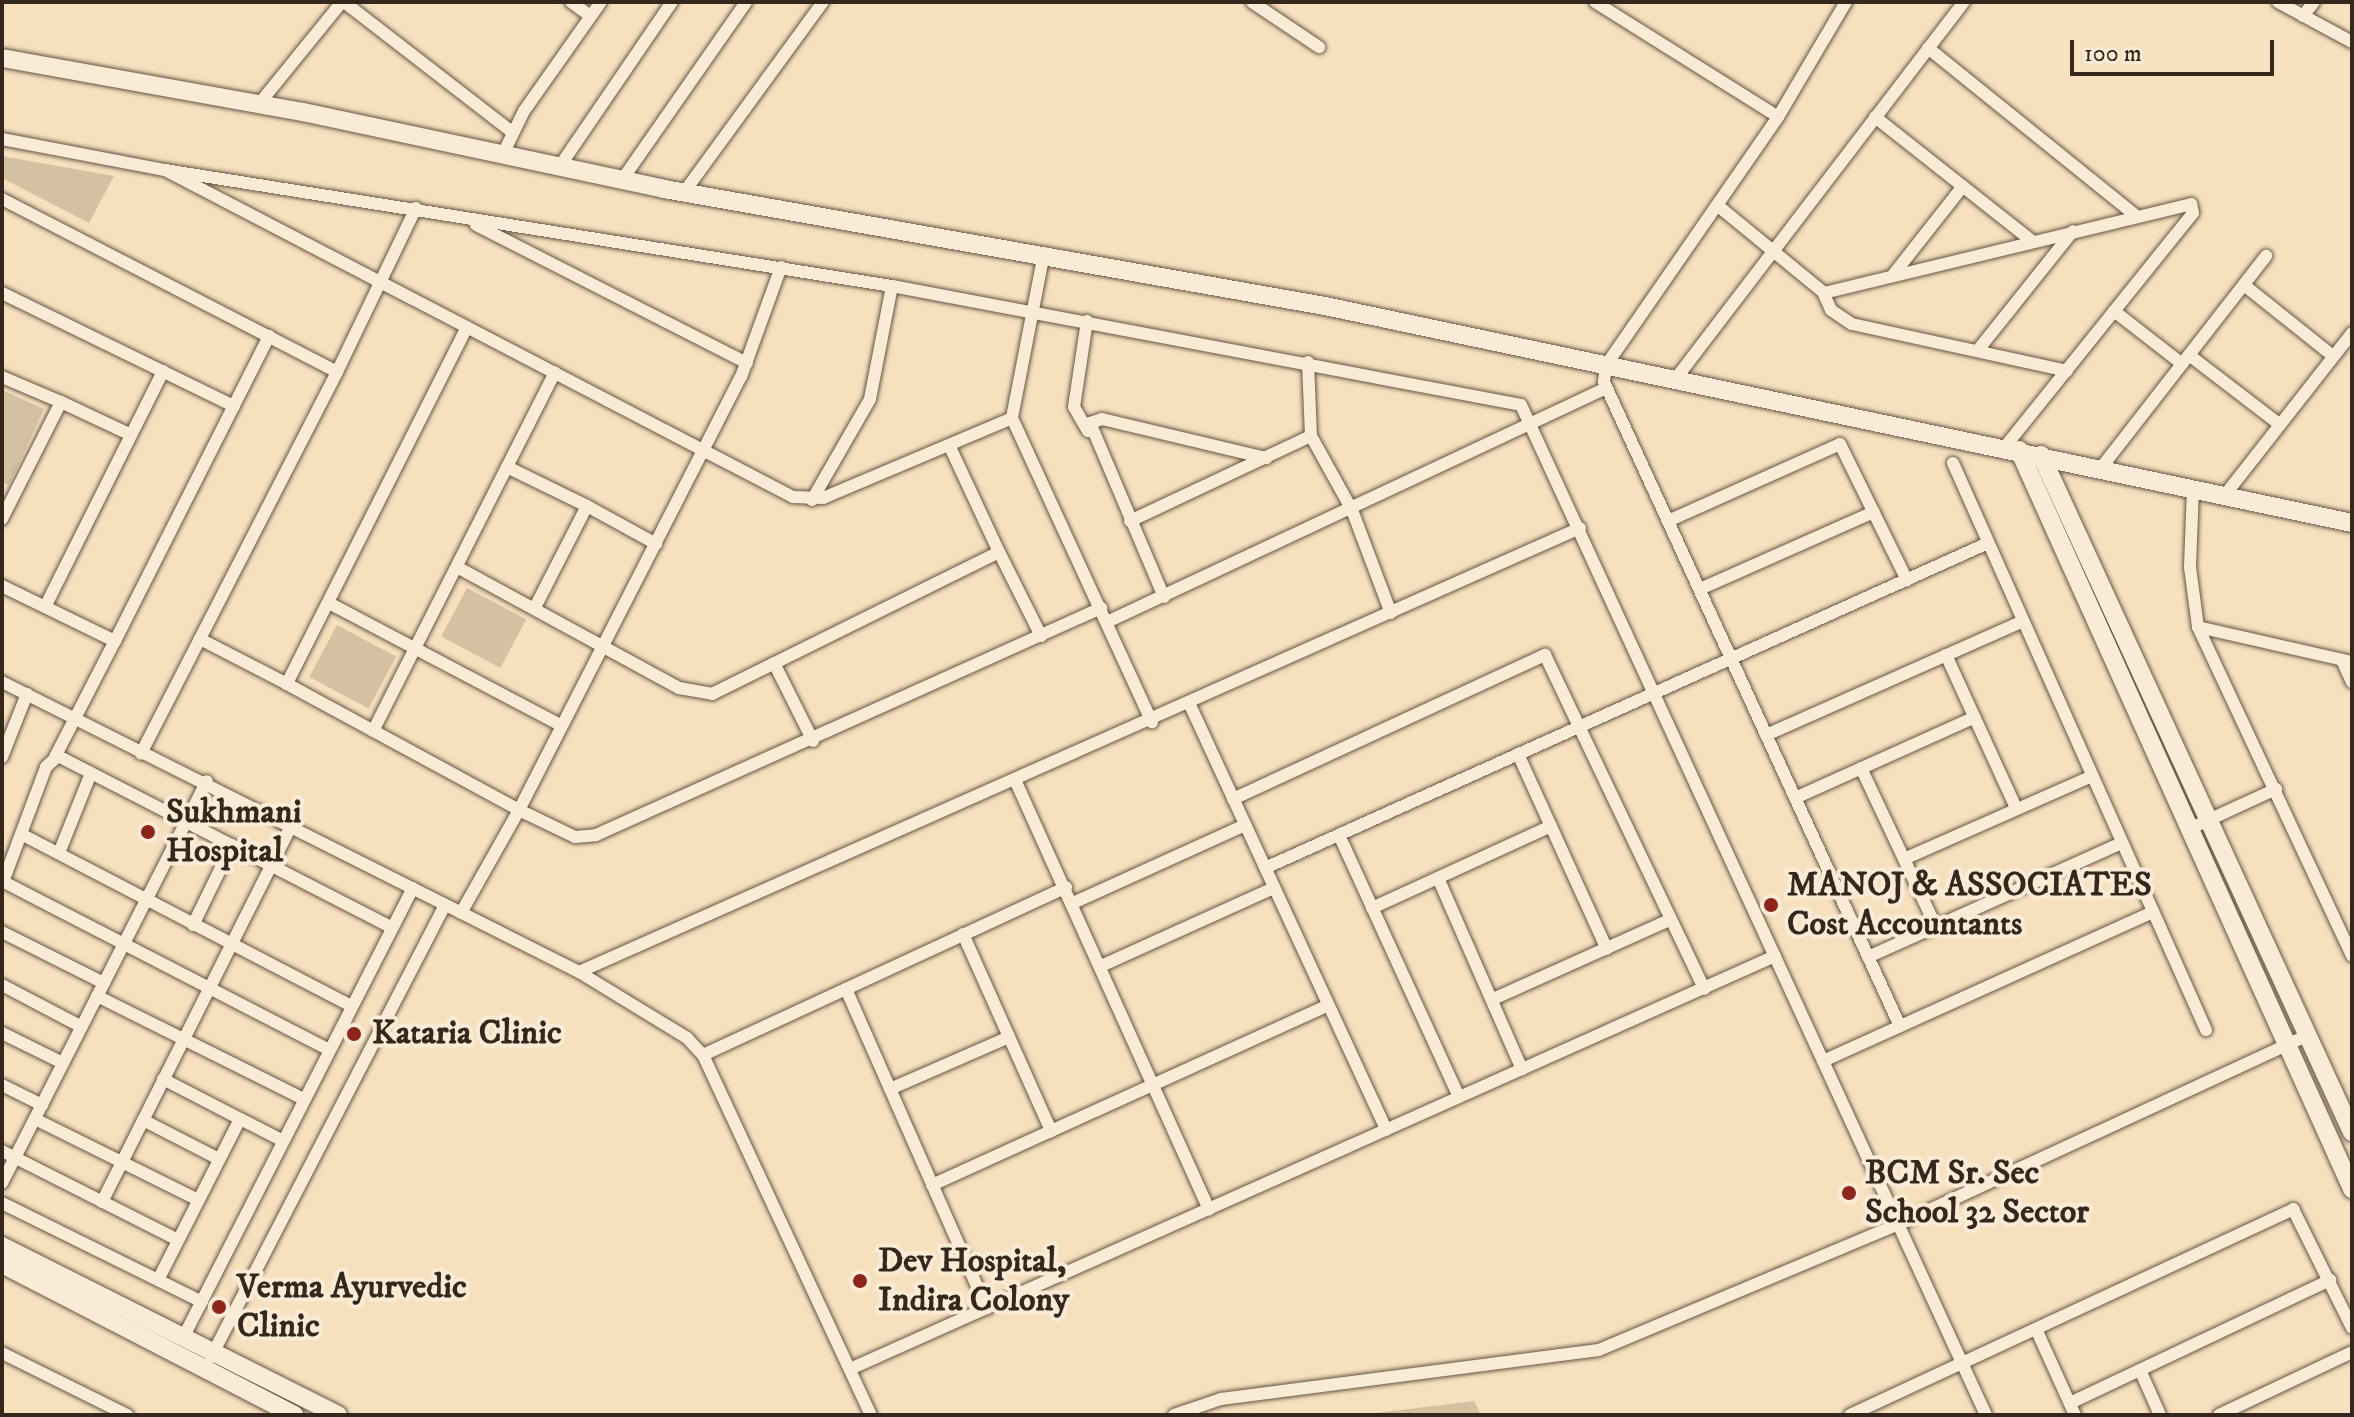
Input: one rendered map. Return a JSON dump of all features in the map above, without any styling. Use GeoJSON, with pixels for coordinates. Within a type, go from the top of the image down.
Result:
{"type":"FeatureCollection","features":[{"type":"Feature","properties":{"kind":"street"},"geometry":{"type":"LineString","coordinates":[[259,104],[343,2],[512,132]]}},
{"type":"Feature","properties":{"kind":"street"},"geometry":{"type":"LineString","coordinates":[[571,2],[590,16]]}},
{"type":"Feature","properties":{"kind":"street"},"geometry":{"type":"LineString","coordinates":[[503,154],[512,132],[601,2]]}},
{"type":"Feature","properties":{"kind":"street"},"geometry":{"type":"LineString","coordinates":[[560,166],[672,2]]}},
{"type":"Feature","properties":{"kind":"street"},"geometry":{"type":"LineString","coordinates":[[622,180],[746,2]]}},
{"type":"Feature","properties":{"kind":"street"},"geometry":{"type":"LineString","coordinates":[[685,191],[823,2]]}},
{"type":"Feature","properties":{"kind":"street"},"geometry":{"type":"LineString","coordinates":[[1252,2],[1319,47]]}},
{"type":"Feature","properties":{"kind":"street"},"geometry":{"type":"LineString","coordinates":[[1595,2],[1778,117]]}},
{"type":"Feature","properties":{"kind":"street"},"geometry":{"type":"LineString","coordinates":[[1846,2],[1778,117],[1606,365],[1606,388],[1900,1026]]}},
{"type":"Feature","properties":{"kind":"street"},"geometry":{"type":"LineString","coordinates":[[1674,381],[1964,2]]}},
{"type":"Feature","properties":{"kind":"street"},"geometry":{"type":"LineString","coordinates":[[2278,2],[2352,42]]}},
{"type":"Feature","properties":{"kind":"street"},"geometry":{"type":"LineString","coordinates":[[2303,16],[2314,2]]}},
{"type":"Feature","properties":{"kind":"street"},"geometry":{"type":"LineString","coordinates":[[1928,48],[2135,215]]}},
{"type":"Feature","properties":{"kind":"street"},"geometry":{"type":"LineString","coordinates":[[2,58],[259,104],[622,180],[1044,253],[1606,365],[2352,523]]}},
{"type":"Feature","properties":{"kind":"street"},"geometry":{"type":"LineString","coordinates":[[1875,117],[2032,241]]}},
{"type":"Feature","properties":{"kind":"street"},"geometry":{"type":"LineString","coordinates":[[2,139],[165,170],[416,208],[466,220],[781,267],[1031,310],[1521,405],[1534,426],[1986,1415]]}},
{"type":"Feature","properties":{"kind":"street"},"geometry":{"type":"LineString","coordinates":[[165,170],[704,450],[812,500],[950,447],[1012,418]]}},
{"type":"Feature","properties":{"kind":"street"},"geometry":{"type":"LineString","coordinates":[[1893,275],[1963,186]]}},
{"type":"Feature","properties":{"kind":"street"},"geometry":{"type":"LineString","coordinates":[[2,199],[337,372]]}},
{"type":"Feature","properties":{"kind":"street"},"geometry":{"type":"LineString","coordinates":[[1717,205],[1823,292],[1831,310],[1852,324],[2067,371]]}},
{"type":"Feature","properties":{"kind":"street"},"geometry":{"type":"LineString","coordinates":[[1823,292],[2135,215],[2193,206],[2067,371],[2012,449]]}},
{"type":"Feature","properties":{"kind":"street"},"geometry":{"type":"LineString","coordinates":[[141,754],[382,284],[416,208]]}},
{"type":"Feature","properties":{"kind":"street"},"geometry":{"type":"LineString","coordinates":[[466,220],[747,363]]}},
{"type":"Feature","properties":{"kind":"street"},"geometry":{"type":"LineString","coordinates":[[1978,350],[2073,231]]}},
{"type":"Feature","properties":{"kind":"street"},"geometry":{"type":"LineString","coordinates":[[1044,253],[1012,418],[1152,722]]}},
{"type":"Feature","properties":{"kind":"street"},"geometry":{"type":"LineString","coordinates":[[2101,468],[2266,256]]}},
{"type":"Feature","properties":{"kind":"street"},"geometry":{"type":"LineString","coordinates":[[461,913],[519,810],[704,450],[747,363],[781,267]]}},
{"type":"Feature","properties":{"kind":"street"},"geometry":{"type":"LineString","coordinates":[[2244,285],[2333,356]]}},
{"type":"Feature","properties":{"kind":"street"},"geometry":{"type":"LineString","coordinates":[[812,500],[870,399],[892,286]]}},
{"type":"Feature","properties":{"kind":"street"},"geometry":{"type":"LineString","coordinates":[[3,295],[234,406]]}},
{"type":"Feature","properties":{"kind":"street"},"geometry":{"type":"LineString","coordinates":[[2114,311],[2279,424]]}},
{"type":"Feature","properties":{"kind":"street"},"geometry":{"type":"LineString","coordinates":[[1087,321],[1074,407],[1164,597]]}},
{"type":"Feature","properties":{"kind":"street"},"geometry":{"type":"LineString","coordinates":[[287,684],[467,327]]}},
{"type":"Feature","properties":{"kind":"street"},"geometry":{"type":"LineString","coordinates":[[2225,495],[2352,333]]}},
{"type":"Feature","properties":{"kind":"street"},"geometry":{"type":"LineString","coordinates":[[269,336],[55,757],[3,882],[329,1050]]}},
{"type":"Feature","properties":{"kind":"street"},"geometry":{"type":"LineString","coordinates":[[1308,362],[1311,436],[1352,510],[1391,613]]}},
{"type":"Feature","properties":{"kind":"street"},"geometry":{"type":"LineString","coordinates":[[45,607],[163,371]]}},
{"type":"Feature","properties":{"kind":"street"},"geometry":{"type":"LineString","coordinates":[[373,731],[555,373]]}},
{"type":"Feature","properties":{"kind":"street"},"geometry":{"type":"LineString","coordinates":[[2,377],[131,435]]}},
{"type":"Feature","properties":{"kind":"street"},"geometry":{"type":"LineString","coordinates":[[1107,622],[1534,426],[1606,388]]}},
{"type":"Feature","properties":{"kind":"street"},"geometry":{"type":"LineString","coordinates":[[2,519],[6,498],[61,402]]}},
{"type":"Feature","properties":{"kind":"street"},"geometry":{"type":"LineString","coordinates":[[1088,431],[1102,419],[1266,458]]}},
{"type":"Feature","properties":{"kind":"street"},"geometry":{"type":"LineString","coordinates":[[1130,521],[1311,436]]}},
{"type":"Feature","properties":{"kind":"street"},"geometry":{"type":"LineString","coordinates":[[1668,521],[1840,444],[1907,580]]}},
{"type":"Feature","properties":{"kind":"street"},"geometry":{"type":"LineString","coordinates":[[950,447],[1041,636]]}},
{"type":"Feature","properties":{"kind":"street"},"geometry":{"type":"LineString","coordinates":[[2012,449],[2352,1189]]}},
{"type":"Feature","properties":{"kind":"street"},"geometry":{"type":"LineString","coordinates":[[2041,455],[2352,1132]]}},
{"type":"Feature","properties":{"kind":"street"},"geometry":{"type":"LineString","coordinates":[[1953,463],[2206,1030]]}},
{"type":"Feature","properties":{"kind":"street"},"geometry":{"type":"LineString","coordinates":[[507,467],[656,544]]}},
{"type":"Feature","properties":{"kind":"street"},"geometry":{"type":"LineString","coordinates":[[2193,488],[2190,567],[2198,627],[2352,956]]}},
{"type":"Feature","properties":{"kind":"street"},"geometry":{"type":"LineString","coordinates":[[535,607],[587,506]]}},
{"type":"Feature","properties":{"kind":"street"},"geometry":{"type":"LineString","coordinates":[[1700,589],[1874,512]]}},
{"type":"Feature","properties":{"kind":"street"},"geometry":{"type":"LineString","coordinates":[[579,972],[1152,722],[1580,528]]}},
{"type":"Feature","properties":{"kind":"street"},"geometry":{"type":"LineString","coordinates":[[1265,868],[1988,543]]}},
{"type":"Feature","properties":{"kind":"street"},"geometry":{"type":"LineString","coordinates":[[457,567],[697,695],[720,692],[999,552]]}},
{"type":"Feature","properties":{"kind":"street"},"geometry":{"type":"LineString","coordinates":[[2,586],[115,641]]}},
{"type":"Feature","properties":{"kind":"street"},"geometry":{"type":"LineString","coordinates":[[329,603],[562,726]]}},
{"type":"Feature","properties":{"kind":"street"},"geometry":{"type":"LineString","coordinates":[[200,639],[519,810],[589,837],[813,741],[1101,608]]}},
{"type":"Feature","properties":{"kind":"street"},"geometry":{"type":"LineString","coordinates":[[1766,735],[2023,621]]}},
{"type":"Feature","properties":{"kind":"street"},"geometry":{"type":"LineString","coordinates":[[2198,627],[2347,661],[2352,682]]}},
{"type":"Feature","properties":{"kind":"street"},"geometry":{"type":"LineString","coordinates":[[1233,799],[1537,655],[1549,660],[1704,989]]}},
{"type":"Feature","properties":{"kind":"street"},"geometry":{"type":"LineString","coordinates":[[1946,655],[2016,808]]}},
{"type":"Feature","properties":{"kind":"street"},"geometry":{"type":"LineString","coordinates":[[774,663],[813,741]]}},
{"type":"Feature","properties":{"kind":"street"},"geometry":{"type":"LineString","coordinates":[[2,682],[141,754],[207,781],[579,972],[687,1038],[703,1055],[871,1415]]}},
{"type":"Feature","properties":{"kind":"street"},"geometry":{"type":"LineString","coordinates":[[2,757],[27,694]]}},
{"type":"Feature","properties":{"kind":"street"},"geometry":{"type":"LineString","coordinates":[[1190,705],[1386,1130]]}},
{"type":"Feature","properties":{"kind":"street"},"geometry":{"type":"LineString","coordinates":[[1795,798],[1975,717]]}},
{"type":"Feature","properties":{"kind":"street"},"geometry":{"type":"LineString","coordinates":[[1518,754],[1607,949]]}},
{"type":"Feature","properties":{"kind":"street"},"geometry":{"type":"LineString","coordinates":[[55,757],[392,928]]}},
{"type":"Feature","properties":{"kind":"street"},"geometry":{"type":"LineString","coordinates":[[1861,768],[1936,927]]}},
{"type":"Feature","properties":{"kind":"street"},"geometry":{"type":"LineString","coordinates":[[59,853],[91,773]]}},
{"type":"Feature","properties":{"kind":"street"},"geometry":{"type":"LineString","coordinates":[[1904,859],[2092,776]]}},
{"type":"Feature","properties":{"kind":"street"},"geometry":{"type":"LineString","coordinates":[[2,1183],[207,781]]}},
{"type":"Feature","properties":{"kind":"street"},"geometry":{"type":"LineString","coordinates":[[1016,782],[1209,1209]]}},
{"type":"Feature","properties":{"kind":"street"},"geometry":{"type":"LineString","coordinates":[[2189,829],[2276,789]]}},
{"type":"Feature","properties":{"kind":"street"},"geometry":{"type":"LineString","coordinates":[[102,1202],[292,825]]}},
{"type":"Feature","properties":{"kind":"street"},"geometry":{"type":"LineString","coordinates":[[1073,903],[1245,825]]}},
{"type":"Feature","properties":{"kind":"street"},"geometry":{"type":"LineString","coordinates":[[1372,908],[1551,826]]}},
{"type":"Feature","properties":{"kind":"street"},"geometry":{"type":"LineString","coordinates":[[21,834],[352,1006]]}},
{"type":"Feature","properties":{"kind":"street"},"geometry":{"type":"LineString","coordinates":[[1339,835],[1459,1097]]}},
{"type":"Feature","properties":{"kind":"street"},"geometry":{"type":"LineString","coordinates":[[1868,957],[2122,843]]}},
{"type":"Feature","properties":{"kind":"street"},"geometry":{"type":"LineString","coordinates":[[193,925],[232,845]]}},
{"type":"Feature","properties":{"kind":"street"},"geometry":{"type":"LineString","coordinates":[[1438,878],[1522,1069]]}},
{"type":"Feature","properties":{"kind":"street"},"geometry":{"type":"LineString","coordinates":[[703,1055],[1066,887]]}},
{"type":"Feature","properties":{"kind":"street"},"geometry":{"type":"LineString","coordinates":[[184,1336],[413,888]]}},
{"type":"Feature","properties":{"kind":"street"},"geometry":{"type":"LineString","coordinates":[[1101,966],[1274,888]]}},
{"type":"Feature","properties":{"kind":"street"},"geometry":{"type":"LineString","coordinates":[[204,1369],[445,905]]}},
{"type":"Feature","properties":{"kind":"street"},"geometry":{"type":"LineString","coordinates":[[1823,1061],[2153,912]]}},
{"type":"Feature","properties":{"kind":"street"},"geometry":{"type":"LineString","coordinates":[[1493,999],[1670,920]]}},
{"type":"Feature","properties":{"kind":"street"},"geometry":{"type":"LineString","coordinates":[[2,932],[104,983]]}},
{"type":"Feature","properties":{"kind":"street"},"geometry":{"type":"LineString","coordinates":[[963,934],[1051,1131]]}},
{"type":"Feature","properties":{"kind":"street"},"geometry":{"type":"LineString","coordinates":[[850,1369],[1775,956]]}},
{"type":"Feature","properties":{"kind":"street"},"geometry":{"type":"LineString","coordinates":[[2,985],[82,1027]]}},
{"type":"Feature","properties":{"kind":"street"},"geometry":{"type":"LineString","coordinates":[[846,989],[987,1308]]}},
{"type":"Feature","properties":{"kind":"street"},"geometry":{"type":"LineString","coordinates":[[97,996],[304,1099]]}},
{"type":"Feature","properties":{"kind":"street"},"geometry":{"type":"LineString","coordinates":[[932,1185],[1328,1005]]}},
{"type":"Feature","properties":{"kind":"street"},"geometry":{"type":"LineString","coordinates":[[2,1033],[63,1063]]}},
{"type":"Feature","properties":{"kind":"street"},"geometry":{"type":"LineString","coordinates":[[1174,1415],[1221,1399],[1599,1350],[1897,1225],[2308,1035]]}},
{"type":"Feature","properties":{"kind":"street"},"geometry":{"type":"LineString","coordinates":[[890,1089],[1009,1037]]}},
{"type":"Feature","properties":{"kind":"street"},"geometry":{"type":"LineString","coordinates":[[163,1079],[283,1141]]}},
{"type":"Feature","properties":{"kind":"street"},"geometry":{"type":"LineString","coordinates":[[2,1085],[42,1105]]}},
{"type":"Feature","properties":{"kind":"street"},"geometry":{"type":"LineString","coordinates":[[35,1119],[198,1200]]}},
{"type":"Feature","properties":{"kind":"street"},"geometry":{"type":"LineString","coordinates":[[158,1280],[240,1119]]}},
{"type":"Feature","properties":{"kind":"street"},"geometry":{"type":"LineString","coordinates":[[143,1120],[219,1159]]}},
{"type":"Feature","properties":{"kind":"street"},"geometry":{"type":"LineString","coordinates":[[2,1151],[178,1240]]}},
{"type":"Feature","properties":{"kind":"street"},"geometry":{"type":"LineString","coordinates":[[2,1203],[202,1302]]}},
{"type":"Feature","properties":{"kind":"street"},"geometry":{"type":"LineString","coordinates":[[1850,1415],[2293,1209],[2352,1328]]}},
{"type":"Feature","properties":{"kind":"street"},"geometry":{"type":"LineString","coordinates":[[2,1246],[338,1415]]}},
{"type":"Feature","properties":{"kind":"street"},"geometry":{"type":"LineString","coordinates":[[2,1264],[294,1415]]}},
{"type":"Feature","properties":{"kind":"street"},"geometry":{"type":"LineString","coordinates":[[2036,1329],[2073,1409],[2140,1370],[2330,1280]]}},
{"type":"Feature","properties":{"kind":"street"},"geometry":{"type":"LineString","coordinates":[[2219,1415],[2352,1352]]}},
{"type":"Feature","properties":{"kind":"street"},"geometry":{"type":"LineString","coordinates":[[2,1353],[127,1415]]}},
{"type":"Feature","properties":{"kind":"street"},"geometry":{"type":"LineString","coordinates":[[2140,1370],[2160,1415]]}},
{"type":"Feature","properties":{"kind":"shaded area"},"geometry":{"type":"Polygon","coordinates":[[[2,156],[114,176],[89,223],[2,178],[2,156]]]}},
{"type":"Feature","properties":{"kind":"shaded area"},"geometry":{"type":"Polygon","coordinates":[[[2,390],[44,409],[9,485],[2,482],[2,390]]]}},
{"type":"Feature","properties":{"kind":"shaded area"},"geometry":{"type":"Polygon","coordinates":[[[467,588],[526,619],[500,668],[441,637],[467,588]]]}},
{"type":"Feature","properties":{"kind":"shaded area"},"geometry":{"type":"Polygon","coordinates":[[[337,625],[396,656],[368,709],[309,677],[337,625]]]}},
{"type":"Feature","properties":{"kind":"shaded area"},"geometry":{"type":"Polygon","coordinates":[[[1474,1401],[1481,1415],[1359,1415],[1474,1401]]]}},
{"type":"Feature","properties":{"kind":"place","name":"Sukhmani Hospital"},"geometry":{"type":"Point","coordinates":[148,832]}},
{"type":"Feature","properties":{"kind":"place","name":"MANOJ & ASSOCIATES Cost Accountants"},"geometry":{"type":"Point","coordinates":[1771,905]}},
{"type":"Feature","properties":{"kind":"place","name":"Kataria Clinic"},"geometry":{"type":"Point","coordinates":[354,1034]}},
{"type":"Feature","properties":{"kind":"place","name":"BCM Sr. Sec School 32 Sector"},"geometry":{"type":"Point","coordinates":[1849,1193]}},
{"type":"Feature","properties":{"kind":"place","name":"Dev Hospital, Indira Colony"},"geometry":{"type":"Point","coordinates":[860,1281]}},
{"type":"Feature","properties":{"kind":"place","name":"Verma Ayurvedic Clinic"},"geometry":{"type":"Point","coordinates":[219,1307]}}]}
